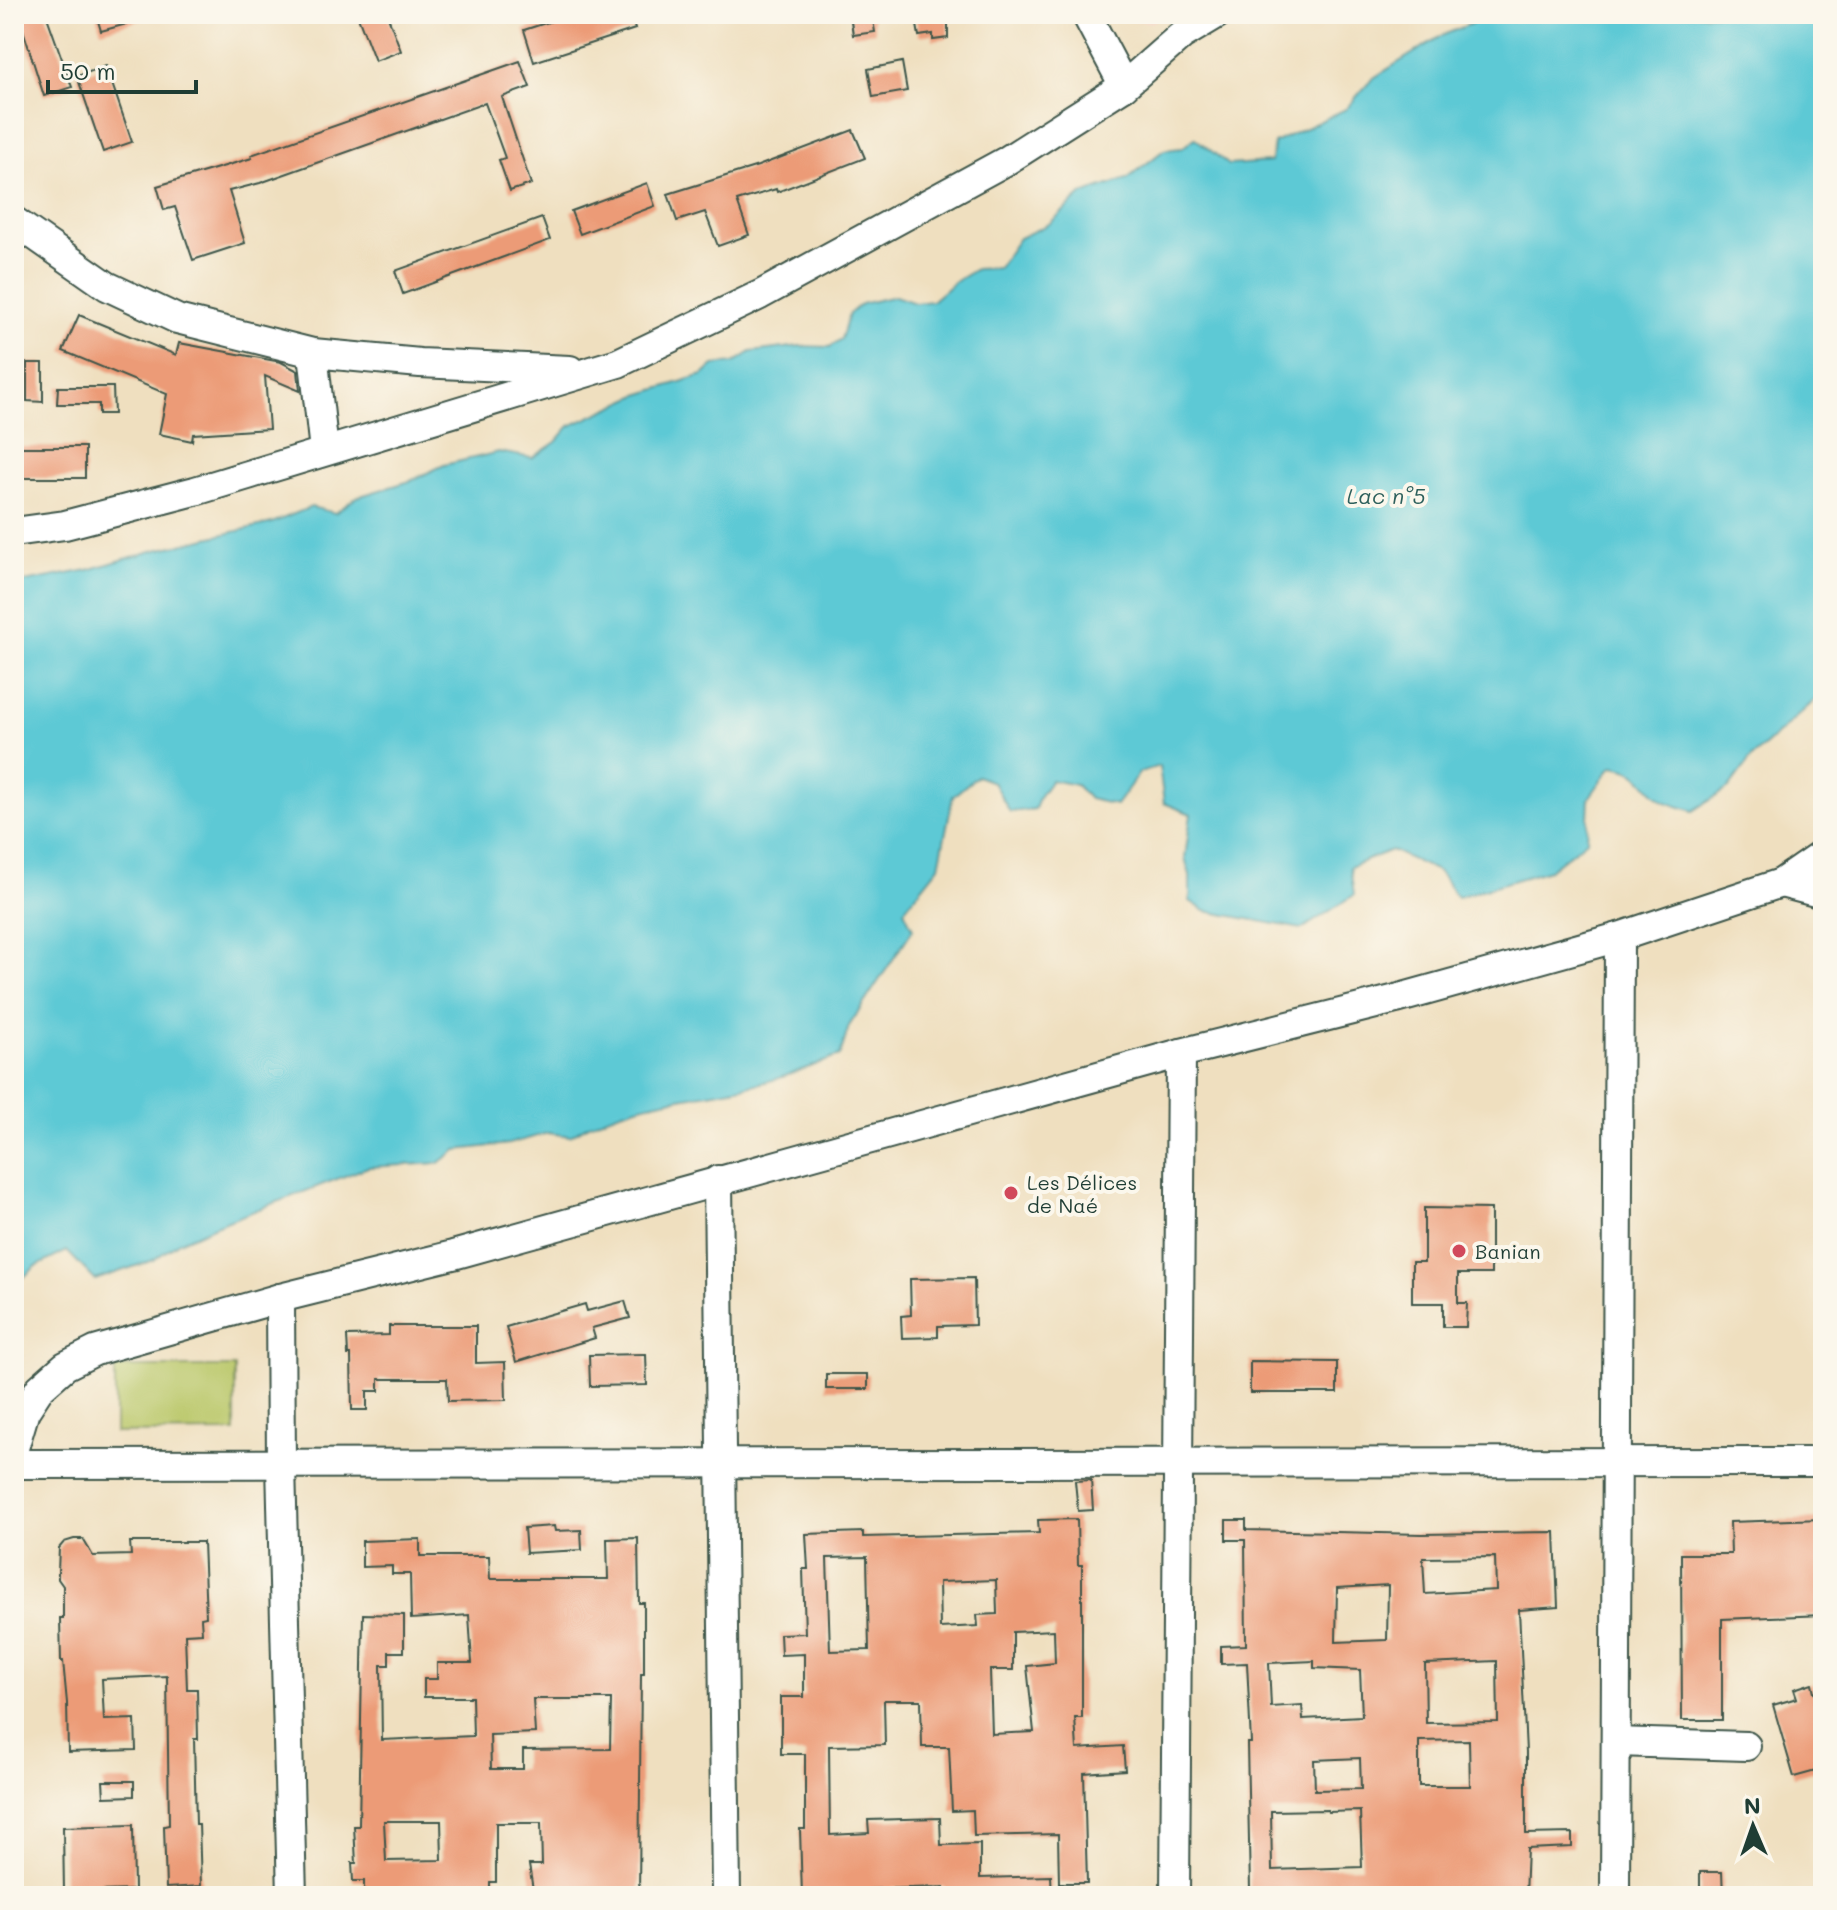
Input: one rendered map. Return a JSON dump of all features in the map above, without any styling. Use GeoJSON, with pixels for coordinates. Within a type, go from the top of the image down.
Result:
{"type":"FeatureCollection","features":[{"type":"Feature","properties":{"kind":"street"},"geometry":{"type":"LineString","coordinates":[[1086,14],[1124,86]]}},
{"type":"Feature","properties":{"kind":"street"},"geometry":{"type":"LineString","coordinates":[[14,532],[65,525],[166,499],[618,363],[760,295],[1006,161],[1124,86],[1182,35],[1217,14]]}},
{"type":"Feature","properties":{"kind":"street"},"geometry":{"type":"LineString","coordinates":[[14,221],[107,286],[177,319],[313,353],[406,362],[595,371]]}},
{"type":"Feature","properties":{"kind":"street"},"geometry":{"type":"LineString","coordinates":[[313,353],[324,451]]}},
{"type":"Feature","properties":{"kind":"street"},"geometry":{"type":"LineString","coordinates":[[14,1448],[25,1411],[40,1388],[65,1366],[95,1351],[1181,1053],[1396,999],[1619,937],[1781,883],[1823,854]]}},
{"type":"Feature","properties":{"kind":"street"},"geometry":{"type":"LineString","coordinates":[[1781,883],[1823,894]]}},
{"type":"Feature","properties":{"kind":"street"},"geometry":{"type":"LineString","coordinates":[[1615,1896],[1619,937]]}},
{"type":"Feature","properties":{"kind":"street"},"geometry":{"type":"LineString","coordinates":[[1175,1896],[1181,1053]]}},
{"type":"Feature","properties":{"kind":"street"},"geometry":{"type":"LineString","coordinates":[[718,1180],[726,1896]]}},
{"type":"Feature","properties":{"kind":"street"},"geometry":{"type":"LineString","coordinates":[[280,1298],[292,1896]]}},
{"type":"Feature","properties":{"kind":"street"},"geometry":{"type":"LineString","coordinates":[[14,1464],[1823,1462]]}},
{"type":"Feature","properties":{"kind":"street"},"geometry":{"type":"LineString","coordinates":[[1616,1742],[1746,1746]]}},
{"type":"Feature","properties":{"kind":"shaded area"},"geometry":{"type":"Polygon","coordinates":[[[1101,14],[1163,14],[1153,22],[1103,19],[1101,14]]]}},
{"type":"Feature","properties":{"kind":"green space"},"geometry":{"type":"Polygon","coordinates":[[[115,1367],[235,1367],[235,1432],[115,1433],[115,1367]]]}},
{"type":"Feature","properties":{"kind":"water","name":"Lac n°5"},"geometry":{"type":"Polygon","coordinates":[[[1495,14],[1823,14],[1823,689],[1814,701],[1752,757],[1729,788],[1693,811],[1664,801],[1636,774],[1612,766],[1589,798],[1587,840],[1549,870],[1457,897],[1439,872],[1391,850],[1350,867],[1354,895],[1302,929],[1205,911],[1190,901],[1190,875],[1185,858],[1191,814],[1164,803],[1159,766],[1140,772],[1116,805],[1089,799],[1076,785],[1051,780],[1035,809],[1010,812],[993,782],[977,776],[953,796],[939,866],[904,910],[913,929],[849,1026],[840,1056],[750,1086],[644,1105],[594,1123],[570,1136],[548,1133],[509,1144],[457,1150],[439,1163],[368,1167],[215,1226],[179,1242],[153,1260],[95,1280],[67,1251],[35,1267],[14,1286],[14,584],[88,570],[152,551],[272,523],[311,507],[335,513],[357,497],[410,481],[444,465],[499,452],[532,458],[556,442],[570,426],[638,395],[703,375],[714,365],[734,363],[751,352],[800,346],[830,347],[841,339],[849,314],[861,304],[895,296],[915,303],[932,301],[976,269],[998,268],[1019,238],[1049,224],[1083,194],[1127,179],[1164,150],[1182,148],[1195,138],[1229,165],[1271,162],[1274,143],[1346,109],[1372,79],[1441,36],[1495,14]]]}},
{"type":"Feature","properties":{"kind":"building"},"geometry":{"type":"Polygon","coordinates":[[[18,14],[46,14],[72,87],[44,96],[18,14]]]}},
{"type":"Feature","properties":{"kind":"building"},"geometry":{"type":"Polygon","coordinates":[[[96,14],[144,14],[145,19],[101,31],[96,14]]]}},
{"type":"Feature","properties":{"kind":"building"},"geometry":{"type":"Polygon","coordinates":[[[357,14],[387,14],[401,51],[375,61],[357,14]]]}},
{"type":"Feature","properties":{"kind":"building"},"geometry":{"type":"Polygon","coordinates":[[[573,14],[630,14],[635,29],[534,62],[524,30],[573,14]]]}},
{"type":"Feature","properties":{"kind":"building"},"geometry":{"type":"Polygon","coordinates":[[[850,14],[872,14],[875,32],[853,35],[850,14]]]}},
{"type":"Feature","properties":{"kind":"building"},"geometry":{"type":"Polygon","coordinates":[[[915,14],[948,14],[948,38],[933,40],[933,34],[919,36],[915,14]]]}},
{"type":"Feature","properties":{"kind":"building"},"geometry":{"type":"Polygon","coordinates":[[[520,61],[530,87],[502,97],[531,184],[510,191],[499,160],[505,158],[485,103],[260,183],[229,191],[245,243],[193,260],[175,207],[164,210],[157,186],[252,158],[251,155],[520,61]]]}},
{"type":"Feature","properties":{"kind":"building"},"geometry":{"type":"Polygon","coordinates":[[[902,62],[907,91],[873,97],[868,69],[902,62]]]}},
{"type":"Feature","properties":{"kind":"building"},"geometry":{"type":"Polygon","coordinates":[[[106,66],[132,142],[103,152],[77,76],[106,66]]]}},
{"type":"Feature","properties":{"kind":"building"},"geometry":{"type":"Polygon","coordinates":[[[853,130],[865,158],[777,192],[776,189],[737,201],[749,235],[718,246],[705,212],[677,221],[668,194],[758,166],[853,130]]]}},
{"type":"Feature","properties":{"kind":"building"},"geometry":{"type":"Polygon","coordinates":[[[647,183],[655,206],[580,234],[571,211],[647,183]]]}},
{"type":"Feature","properties":{"kind":"building"},"geometry":{"type":"Polygon","coordinates":[[[542,218],[550,240],[403,294],[395,271],[542,218]]]}},
{"type":"Feature","properties":{"kind":"building"},"geometry":{"type":"Polygon","coordinates":[[[79,315],[176,355],[179,343],[281,362],[298,371],[300,391],[265,376],[269,429],[193,434],[192,441],[159,434],[167,394],[63,351],[79,315]]]}},
{"type":"Feature","properties":{"kind":"building"},"geometry":{"type":"Polygon","coordinates":[[[27,363],[43,363],[43,402],[27,401],[27,363]]]}},
{"type":"Feature","properties":{"kind":"building"},"geometry":{"type":"Polygon","coordinates":[[[58,387],[113,387],[114,414],[99,414],[99,404],[57,404],[58,387]]]}},
{"type":"Feature","properties":{"kind":"building"},"geometry":{"type":"Polygon","coordinates":[[[14,447],[85,447],[85,478],[14,478],[14,447]]]}},
{"type":"Feature","properties":{"kind":"building"},"geometry":{"type":"Polygon","coordinates":[[[1424,1208],[1491,1209],[1491,1274],[1458,1274],[1458,1303],[1467,1303],[1466,1327],[1443,1327],[1443,1303],[1412,1303],[1412,1262],[1424,1262],[1424,1208]]]}},
{"type":"Feature","properties":{"kind":"building"},"geometry":{"type":"Polygon","coordinates":[[[974,1278],[975,1325],[938,1326],[938,1337],[902,1338],[901,1316],[911,1315],[910,1279],[974,1278]]]}},
{"type":"Feature","properties":{"kind":"building"},"geometry":{"type":"Polygon","coordinates":[[[625,1301],[630,1318],[592,1328],[595,1338],[516,1362],[506,1327],[585,1304],[587,1311],[625,1301]]]}},
{"type":"Feature","properties":{"kind":"building"},"geometry":{"type":"Polygon","coordinates":[[[389,1326],[476,1326],[476,1363],[505,1362],[506,1400],[448,1401],[447,1379],[379,1379],[379,1391],[367,1391],[367,1410],[352,1410],[351,1355],[348,1355],[347,1336],[389,1335],[389,1326]]]}},
{"type":"Feature","properties":{"kind":"building"},"geometry":{"type":"Polygon","coordinates":[[[646,1354],[647,1385],[590,1386],[589,1355],[646,1354]]]}},
{"type":"Feature","properties":{"kind":"building"},"geometry":{"type":"Polygon","coordinates":[[[1250,1361],[1337,1362],[1337,1393],[1250,1393],[1250,1361]]]}},
{"type":"Feature","properties":{"kind":"building"},"geometry":{"type":"Polygon","coordinates":[[[826,1374],[868,1374],[868,1389],[826,1389],[826,1374]]]}},
{"type":"Feature","properties":{"kind":"building"},"geometry":{"type":"Polygon","coordinates":[[[1091,1480],[1093,1510],[1078,1511],[1075,1481],[1091,1480]]]}},
{"type":"Feature","properties":{"kind":"building"},"geometry":{"type":"Polygon","coordinates":[[[1077,1519],[1078,1565],[1082,1565],[1082,1718],[1075,1718],[1077,1749],[1123,1746],[1125,1770],[1084,1773],[1087,1883],[1059,1883],[1058,1834],[974,1836],[973,1810],[952,1811],[949,1747],[922,1747],[921,1700],[884,1700],[885,1745],[829,1746],[830,1835],[869,1833],[868,1820],[940,1818],[941,1845],[980,1844],[980,1878],[1051,1876],[1052,1896],[944,1896],[944,1887],[869,1889],[870,1896],[802,1896],[800,1829],[805,1829],[805,1754],[781,1754],[781,1697],[804,1697],[804,1654],[781,1655],[780,1634],[805,1633],[803,1569],[808,1569],[806,1534],[863,1532],[863,1537],[1039,1533],[1038,1520],[1077,1519]],[[867,1557],[827,1558],[830,1651],[869,1650],[867,1557]],[[996,1580],[939,1582],[940,1628],[978,1626],[977,1615],[997,1614],[996,1580]],[[1054,1630],[1013,1632],[1013,1670],[990,1670],[992,1734],[1034,1732],[1027,1666],[1055,1663],[1054,1630]]]}},
{"type":"Feature","properties":{"kind":"building"},"geometry":{"type":"Polygon","coordinates":[[[1823,1519],[1823,1615],[1722,1619],[1722,1720],[1682,1720],[1681,1554],[1731,1554],[1730,1522],[1823,1519]]]}},
{"type":"Feature","properties":{"kind":"building"},"geometry":{"type":"Polygon","coordinates":[[[1226,1520],[1246,1520],[1246,1530],[1422,1534],[1555,1532],[1558,1607],[1519,1610],[1526,1752],[1526,1834],[1572,1833],[1572,1847],[1527,1849],[1525,1896],[1315,1896],[1315,1889],[1250,1890],[1247,1743],[1251,1743],[1247,1663],[1221,1664],[1221,1646],[1246,1645],[1245,1540],[1226,1540],[1226,1520]],[[1495,1557],[1423,1558],[1425,1594],[1496,1590],[1495,1557]],[[1388,1585],[1337,1588],[1336,1642],[1387,1640],[1388,1585]],[[1314,1661],[1269,1663],[1271,1707],[1302,1705],[1303,1719],[1362,1716],[1360,1670],[1314,1668],[1314,1661]],[[1497,1661],[1425,1664],[1426,1723],[1498,1722],[1497,1661]],[[1469,1740],[1419,1741],[1419,1786],[1470,1786],[1469,1740]],[[1360,1758],[1314,1760],[1315,1790],[1361,1789],[1360,1758]],[[1271,1811],[1272,1870],[1362,1867],[1360,1811],[1271,1811]]]}},
{"type":"Feature","properties":{"kind":"building"},"geometry":{"type":"Polygon","coordinates":[[[554,1526],[555,1531],[581,1530],[582,1550],[526,1553],[524,1528],[554,1526]]]}},
{"type":"Feature","properties":{"kind":"building"},"geometry":{"type":"Polygon","coordinates":[[[638,1538],[639,1603],[644,1603],[639,1896],[534,1896],[529,1865],[542,1865],[541,1823],[496,1823],[496,1882],[490,1882],[490,1896],[364,1896],[364,1881],[353,1881],[352,1863],[356,1863],[354,1826],[359,1826],[363,1614],[404,1615],[404,1652],[389,1652],[389,1665],[381,1665],[382,1740],[473,1736],[472,1697],[424,1697],[424,1679],[437,1679],[437,1663],[472,1663],[469,1615],[411,1619],[410,1574],[392,1574],[392,1566],[362,1567],[362,1541],[420,1539],[420,1556],[489,1556],[490,1579],[608,1579],[607,1539],[638,1538]],[[533,1699],[535,1733],[490,1735],[491,1769],[523,1769],[523,1750],[610,1749],[611,1699],[533,1699]],[[384,1821],[386,1861],[442,1860],[441,1821],[384,1821]]]}},
{"type":"Feature","properties":{"kind":"building"},"geometry":{"type":"Polygon","coordinates":[[[83,1539],[93,1556],[131,1555],[130,1542],[203,1542],[206,1617],[201,1618],[202,1633],[185,1634],[187,1689],[197,1689],[198,1739],[194,1739],[201,1886],[166,1888],[164,1826],[169,1825],[167,1676],[102,1679],[104,1720],[135,1719],[136,1750],[68,1752],[67,1703],[61,1661],[63,1586],[58,1572],[59,1548],[64,1542],[83,1539]]]}},
{"type":"Feature","properties":{"kind":"building"},"geometry":{"type":"Polygon","coordinates":[[[1812,1683],[1814,1692],[1823,1690],[1823,1769],[1794,1777],[1773,1705],[1797,1698],[1794,1689],[1812,1683]]]}},
{"type":"Feature","properties":{"kind":"building"},"geometry":{"type":"Polygon","coordinates":[[[103,1781],[134,1781],[134,1796],[104,1797],[103,1781]]]}},
{"type":"Feature","properties":{"kind":"building"},"geometry":{"type":"Polygon","coordinates":[[[133,1825],[134,1890],[64,1892],[63,1827],[133,1825]]]}},
{"type":"Feature","properties":{"kind":"building"},"geometry":{"type":"Polygon","coordinates":[[[1700,1872],[1722,1872],[1723,1896],[1700,1896],[1700,1872]]]}},
{"type":"Feature","properties":{"kind":"place","name":"Les Délices de Naé"},"geometry":{"type":"Point","coordinates":[1011,1193]}},
{"type":"Feature","properties":{"kind":"place","name":"Banian"},"geometry":{"type":"Point","coordinates":[1459,1251]}}]}
